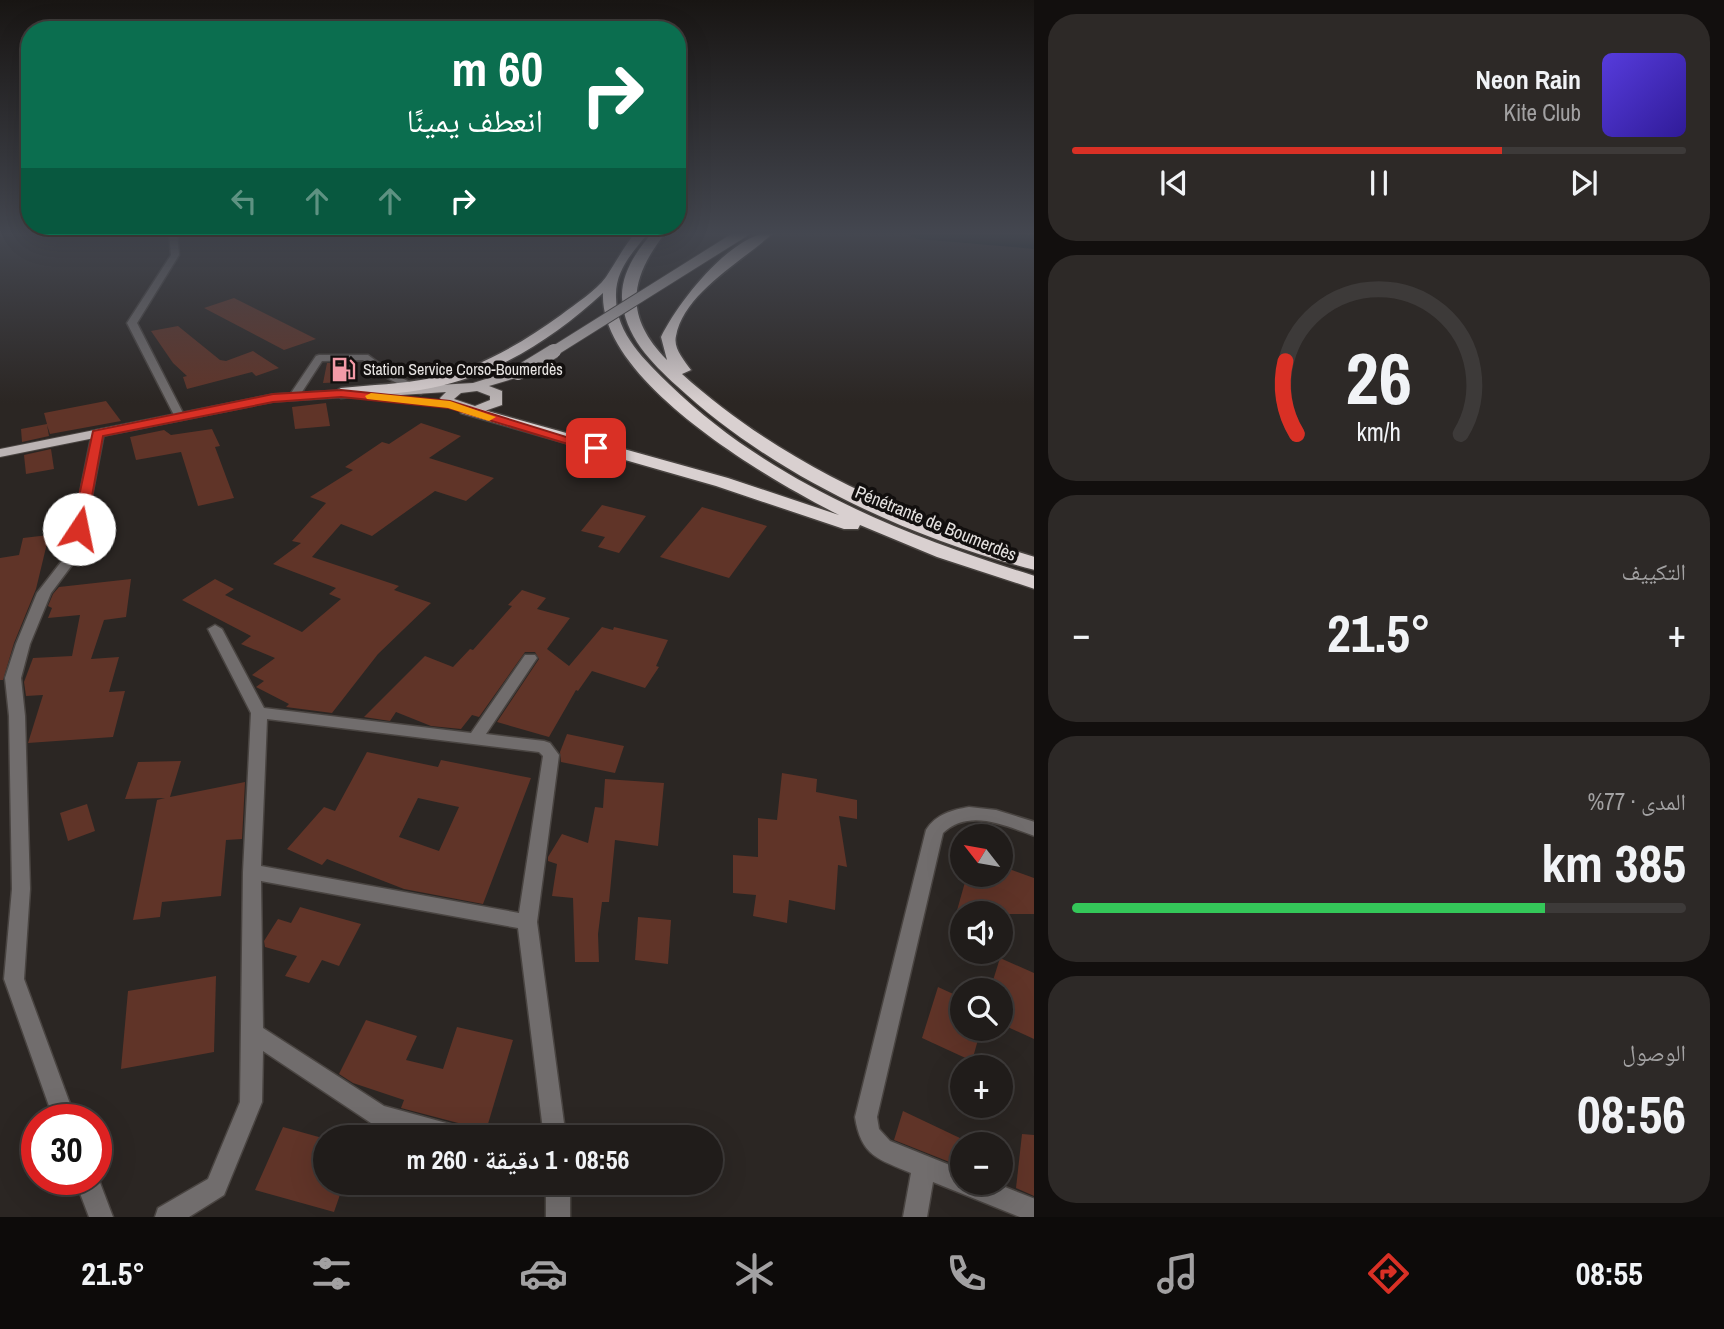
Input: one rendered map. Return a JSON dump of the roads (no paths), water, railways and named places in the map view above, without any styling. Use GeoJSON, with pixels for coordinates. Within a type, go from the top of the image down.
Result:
{"type":"FeatureCollection","features":[{"type":"Feature","properties":{"kind":"highway"},"geometry":{"type":"LineString","coordinates":[[341,393],[416,388],[461,375],[501,358],[572,313],[600,289]]}},
{"type":"Feature","properties":{"kind":"highway","name":"Pénétrante de Boumerdès"},"geometry":{"type":"LineString","coordinates":[[611,289],[610,307],[616,328],[641,368],[684,408],[761,464],[886,530],[993,571],[1034,583]]}},
{"type":"Feature","properties":{"kind":"highway","name":"Pénétrante de Boumerdès"},"geometry":{"type":"LineString","coordinates":[[631,289],[630,309],[649,350],[696,393],[775,454],[839,489],[888,510],[1034,564]]}},
{"type":"Feature","properties":{"kind":"highway"},"geometry":{"type":"LineString","coordinates":[[699,289],[681,310],[668,337],[673,358],[775,454]]}},
{"type":"Feature","properties":{"kind":"highway"},"geometry":{"type":"LineString","coordinates":[[458,407],[520,427],[722,482],[993,571]]}},
{"type":"Feature","properties":{"kind":"main road"},"geometry":{"type":"LineString","coordinates":[[458,407],[447,398],[449,394],[518,373],[653,289]]}},
{"type":"Feature","properties":{"kind":"main road"},"geometry":{"type":"LineString","coordinates":[[0,453],[294,396],[341,393],[485,409],[497,402],[518,373]]}},
{"type":"Feature","properties":{"kind":"main road"},"geometry":{"type":"LineString","coordinates":[[416,388],[474,387],[498,394],[497,402]]}},
{"type":"Feature","properties":{"kind":"street"},"geometry":{"type":"LineString","coordinates":[[154,289],[132,323],[180,417]]}},
{"type":"Feature","properties":{"kind":"street"},"geometry":{"type":"LineString","coordinates":[[294,396],[319,358],[341,355],[365,356],[387,374],[416,388]]}},
{"type":"Feature","properties":{"kind":"street"},"geometry":{"type":"LineString","coordinates":[[59,1104],[7,975],[21,889],[18,716],[13,678],[23,644],[44,593],[74,553],[98,433]]}},
{"type":"Feature","properties":{"kind":"street"},"geometry":{"type":"LineString","coordinates":[[167,1217],[216,1187],[251,1102],[252,872],[259,713],[215,629]]}},
{"type":"Feature","properties":{"kind":"street"},"geometry":{"type":"LineString","coordinates":[[475,739],[530,658]]}},
{"type":"Feature","properties":{"kind":"street"},"geometry":{"type":"LineString","coordinates":[[259,713],[544,747],[551,755],[527,922],[553,1125]]}},
{"type":"Feature","properties":{"kind":"street"},"geometry":{"type":"LineString","coordinates":[[950,1177],[882,1149],[869,1134],[866,1118],[935,830],[944,818],[960,813],[985,814],[1034,829]]}},
{"type":"Feature","properties":{"kind":"street"},"geometry":{"type":"LineString","coordinates":[[252,872],[527,922]]}},
{"type":"Feature","properties":{"kind":"street"},"geometry":{"type":"LineString","coordinates":[[253,1032],[379,1115],[415,1125]]}},
{"type":"Feature","properties":{"kind":"street"},"geometry":{"type":"LineString","coordinates":[[915,1217],[923,1166]]}},
{"type":"Feature","properties":{"kind":"street"},"geometry":{"type":"LineString","coordinates":[[91,1195],[95,1214]]}},
{"type":"Feature","properties":{"kind":"street"},"geometry":{"type":"LineString","coordinates":[[558,1195],[558,1217]]}},
{"type":"Feature","properties":{"kind":"street"},"geometry":{"type":"LineString","coordinates":[[995,1195],[1034,1211]]}},
{"type":"Feature","properties":{"kind":"place","name":"Station Service Corso-Boumerdès"},"geometry":{"type":"Point","coordinates":[343,369]}}]}
